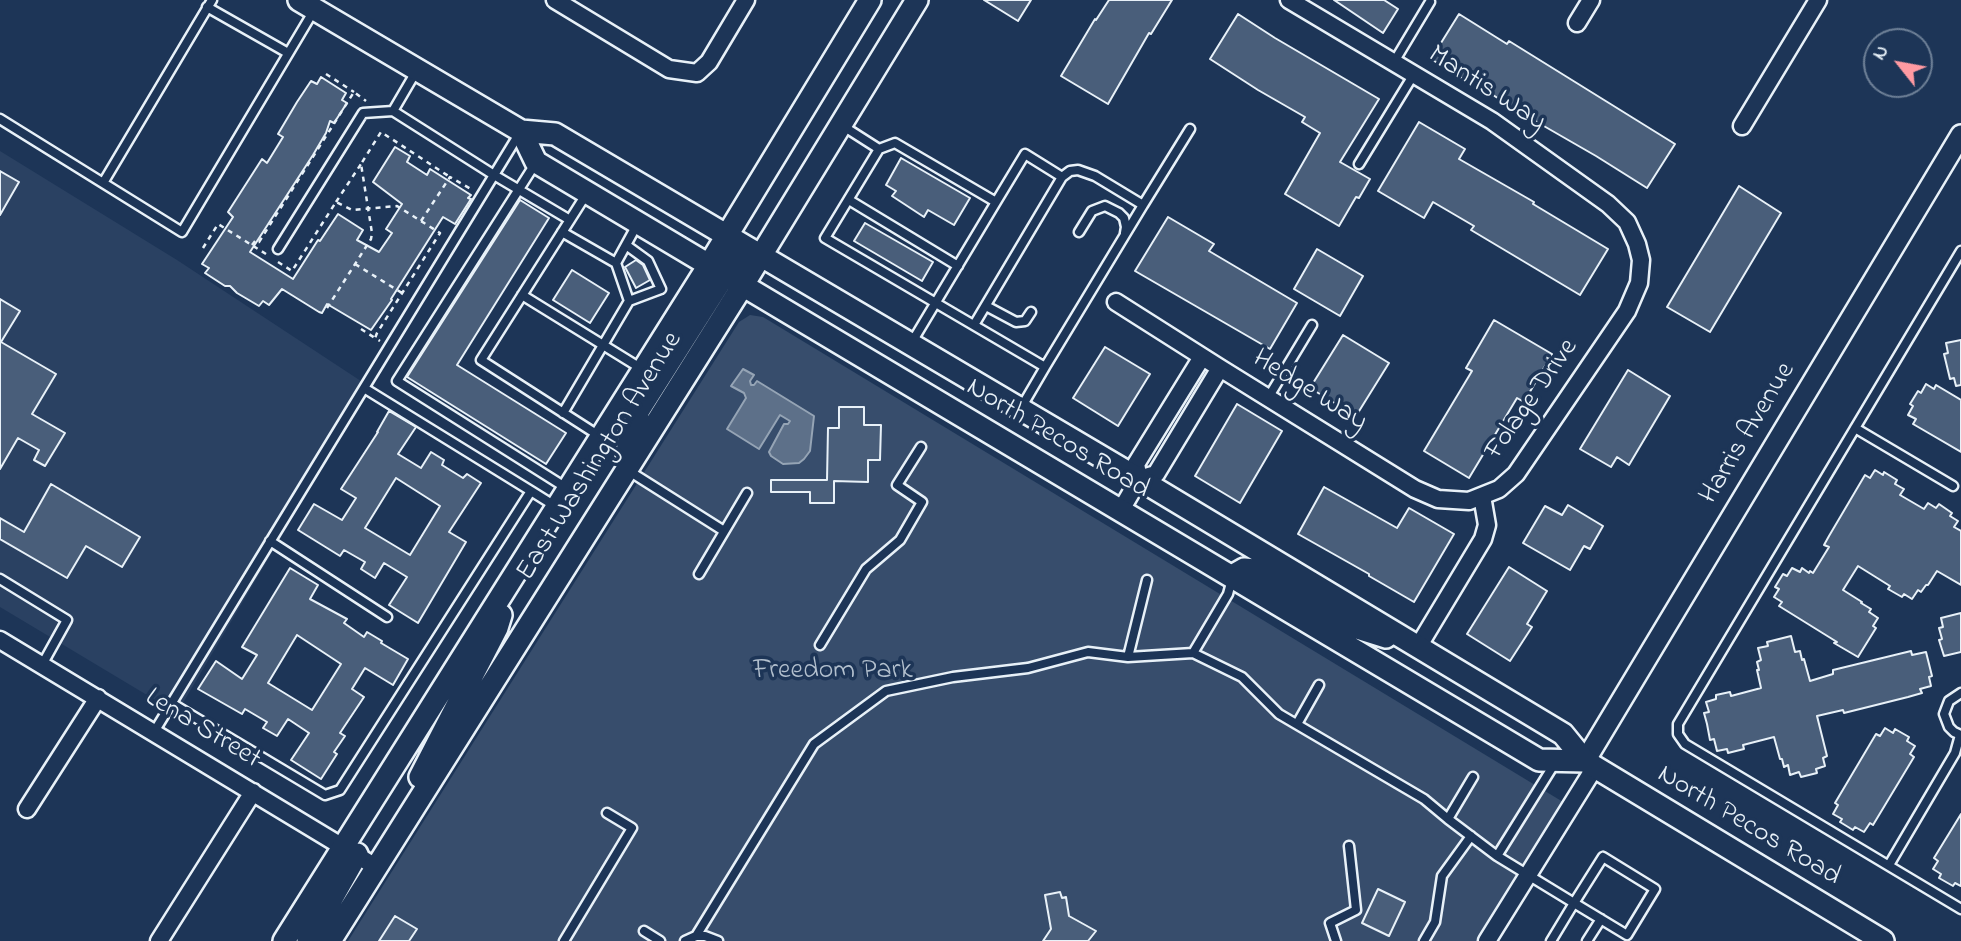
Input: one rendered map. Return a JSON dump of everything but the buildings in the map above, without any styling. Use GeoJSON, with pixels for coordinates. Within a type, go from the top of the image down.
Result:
{"type":"FeatureCollection","features":[{"type":"Feature","properties":{"kind":"main road","name":"East Washington Avenue"},"geometry":{"type":"LineString","coordinates":[[284,941],[350,850],[517,570],[643,369],[725,275],[743,246],[870,0]]}},
{"type":"Feature","properties":{"kind":"main road","name":"East Washington Avenue"},"geometry":{"type":"LineString","coordinates":[[725,275],[743,246],[841,125],[917,0]]}},
{"type":"Feature","properties":{"kind":"main road","name":"North Pecos Road"},"geometry":{"type":"LineString","coordinates":[[307,4],[521,131],[555,134],[1139,479],[1563,734],[1590,764],[1883,941]]}},
{"type":"Feature","properties":{"kind":"main road"},"geometry":{"type":"LineString","coordinates":[[521,131],[536,162]]}},
{"type":"Feature","properties":{"kind":"main road","name":"North Pecos Road"},"geometry":{"type":"LineString","coordinates":[[536,162],[1539,760],[1590,764]]}},
{"type":"Feature","properties":{"kind":"main road"},"geometry":{"type":"LineString","coordinates":[[626,470],[628,443],[639,410],[725,275]]}},
{"type":"Feature","properties":{"kind":"main road","name":"East Washington Avenue"},"geometry":{"type":"LineString","coordinates":[[330,941],[626,470]]}},
{"type":"Feature","properties":{"kind":"main road"},"geometry":{"type":"LineString","coordinates":[[1233,577],[1244,569],[1255,570],[1351,626],[1418,648]]}},
{"type":"Feature","properties":{"kind":"main road"},"geometry":{"type":"LineString","coordinates":[[421,796],[419,777],[497,628],[517,570]]}},
{"type":"Feature","properties":{"kind":"main road"},"geometry":{"type":"LineString","coordinates":[[308,941],[336,888],[350,850]]}},
{"type":"Feature","properties":{"kind":"street"},"geometry":{"type":"LineString","coordinates":[[555,0],[669,69],[697,73],[709,62],[746,0]]}},
{"type":"Feature","properties":{"kind":"street","name":"Mantis Way"},"geometry":{"type":"LineString","coordinates":[[1289,0],[1492,121],[1608,204],[1627,222],[1637,244]]}},
{"type":"Feature","properties":{"kind":"street"},"geometry":{"type":"LineString","coordinates":[[1577,23],[1591,0]]}},
{"type":"Feature","properties":{"kind":"street"},"geometry":{"type":"LineString","coordinates":[[1742,126],[1818,0]]}},
{"type":"Feature","properties":{"kind":"street","name":"Harris Avenue"},"geometry":{"type":"LineString","coordinates":[[1487,941],[1961,135]]}},
{"type":"Feature","properties":{"kind":"street","name":"Folage Drive"},"geometry":{"type":"LineString","coordinates":[[1418,648],[1483,539],[1487,525],[1482,496],[1499,489],[1516,474],[1627,311],[1640,283],[1641,260],[1637,244]]}},
{"type":"Feature","properties":{"kind":"street","name":"Hedge Way"},"geometry":{"type":"LineString","coordinates":[[1116,302],[1415,489],[1438,499],[1469,501],[1482,496]]}},
{"type":"Feature","properties":{"kind":"street"},"geometry":{"type":"LineString","coordinates":[[1121,510],[1139,479],[1136,464],[1202,357]]}},
{"type":"Feature","properties":{"kind":"street"},"geometry":{"type":"LineString","coordinates":[[1139,479],[1156,474],[1220,368]]}},
{"type":"Feature","properties":{"kind":"street","name":"Lena Street"},"geometry":{"type":"LineString","coordinates":[[0,640],[376,867]]}},
{"type":"Feature","properties":{"kind":"street"},"geometry":{"type":"LineString","coordinates":[[27,809],[98,698]]}},
{"type":"Feature","properties":{"kind":"street"},"geometry":{"type":"LineString","coordinates":[[159,941],[253,792]]}},
{"type":"Feature","properties":{"kind":"lane"},"geometry":{"type":"LineString","coordinates":[[1394,62],[1430,2]]}},
{"type":"Feature","properties":{"kind":"lane"},"geometry":{"type":"LineString","coordinates":[[103,183],[210,3],[288,53]]}},
{"type":"Feature","properties":{"kind":"lane"},"geometry":{"type":"LineString","coordinates":[[0,119],[182,232],[288,53],[307,4]]}},
{"type":"Feature","properties":{"kind":"lane"},"geometry":{"type":"LineString","coordinates":[[393,111],[417,70]]}},
{"type":"Feature","properties":{"kind":"lane"},"geometry":{"type":"LineString","coordinates":[[1359,164],[1414,74]]}},
{"type":"Feature","properties":{"kind":"lane"},"geometry":{"type":"LineString","coordinates":[[278,249],[363,113],[372,112],[393,111],[570,220]]}},
{"type":"Feature","properties":{"kind":"lane"},"geometry":{"type":"LineString","coordinates":[[841,125],[879,149]]}},
{"type":"Feature","properties":{"kind":"lane"},"geometry":{"type":"LineString","coordinates":[[1125,233],[1190,129]]}},
{"type":"Feature","properties":{"kind":"lane"},"geometry":{"type":"LineString","coordinates":[[154,732],[521,131]]}},
{"type":"Feature","properties":{"kind":"lane"},"geometry":{"type":"LineString","coordinates":[[996,202],[895,143],[879,149],[825,238],[1045,367]]}},
{"type":"Feature","properties":{"kind":"lane"},"geometry":{"type":"LineString","coordinates":[[910,345],[1026,154],[1062,177]]}},
{"type":"Feature","properties":{"kind":"lane"},"geometry":{"type":"LineString","coordinates":[[536,162],[397,381],[562,498]]}},
{"type":"Feature","properties":{"kind":"lane"},"geometry":{"type":"LineString","coordinates":[[974,325],[1062,177],[1070,171],[1078,170],[1095,176],[1143,205]]}},
{"type":"Feature","properties":{"kind":"lane"},"geometry":{"type":"LineString","coordinates":[[587,192],[481,360],[601,437]]}},
{"type":"Feature","properties":{"kind":"lane"},"geometry":{"type":"LineString","coordinates":[[849,200],[958,266]]}},
{"type":"Feature","properties":{"kind":"lane"},"geometry":{"type":"LineString","coordinates":[[1020,410],[1122,242],[1126,226],[1119,213],[1105,206],[1092,211],[1079,232]]}},
{"type":"Feature","properties":{"kind":"lane"},"geometry":{"type":"LineString","coordinates":[[616,264],[639,223]]}},
{"type":"Feature","properties":{"kind":"lane"},"geometry":{"type":"LineString","coordinates":[[562,232],[616,264],[629,301]]}},
{"type":"Feature","properties":{"kind":"lane"},"geometry":{"type":"LineString","coordinates":[[563,413],[629,301],[662,289],[648,261],[626,245]]}},
{"type":"Feature","properties":{"kind":"lane"},"geometry":{"type":"LineString","coordinates":[[1961,251],[1678,724],[1678,734],[1685,744],[1961,909]]}},
{"type":"Feature","properties":{"kind":"lane"},"geometry":{"type":"LineString","coordinates":[[522,295],[643,369]]}},
{"type":"Feature","properties":{"kind":"lane"},"geometry":{"type":"LineString","coordinates":[[986,306],[1016,322],[1025,321],[1031,312]]}},
{"type":"Feature","properties":{"kind":"lane"},"geometry":{"type":"LineString","coordinates":[[1269,398],[1312,326]]}},
{"type":"Feature","properties":{"kind":"lane"},"geometry":{"type":"LineString","coordinates":[[364,388],[531,491],[562,498]]}},
{"type":"Feature","properties":{"kind":"lane"},"geometry":{"type":"LineString","coordinates":[[1855,428],[1953,486]]}},
{"type":"Feature","properties":{"kind":"lane"},"geometry":{"type":"LineString","coordinates":[[820,645],[866,569],[900,540],[922,502],[897,485],[921,447]]}},
{"type":"Feature","properties":{"kind":"lane"},"geometry":{"type":"LineString","coordinates":[[626,470],[724,531]]}},
{"type":"Feature","properties":{"kind":"lane"},"geometry":{"type":"LineString","coordinates":[[171,703],[325,795],[340,790],[531,491]]}},
{"type":"Feature","properties":{"kind":"lane"},"geometry":{"type":"LineString","coordinates":[[699,574],[747,493]]}},
{"type":"Feature","properties":{"kind":"lane"},"geometry":{"type":"LineString","coordinates":[[270,541],[387,617]]}},
{"type":"Feature","properties":{"kind":"lane"},"geometry":{"type":"LineString","coordinates":[[1193,653],[1228,594],[1233,577]]}},
{"type":"Feature","properties":{"kind":"lane"},"geometry":{"type":"LineString","coordinates":[[0,579],[67,620],[42,664]]}},
{"type":"Feature","properties":{"kind":"lane"},"geometry":{"type":"LineString","coordinates":[[1128,657],[1147,580]]}},
{"type":"Feature","properties":{"kind":"lane"},"geometry":{"type":"LineString","coordinates":[[696,936],[814,744],[886,691],[953,677],[1028,668],[1088,652],[1128,657],[1193,653],[1242,677],[1279,714],[1424,799],[1497,856],[1574,903],[1627,935],[1655,889],[1603,857],[1574,903],[1551,941]]}},
{"type":"Feature","properties":{"kind":"lane"},"geometry":{"type":"LineString","coordinates":[[1297,724],[1319,685]]}},
{"type":"Feature","properties":{"kind":"lane"},"geometry":{"type":"LineString","coordinates":[[1889,866],[1955,753],[1961,735],[1949,727],[1944,714],[1949,701],[1961,693]]}},
{"type":"Feature","properties":{"kind":"lane"},"geometry":{"type":"LineString","coordinates":[[1497,856],[1556,761]]}},
{"type":"Feature","properties":{"kind":"lane"},"geometry":{"type":"LineString","coordinates":[[1448,819],[1473,776]]}},
{"type":"Feature","properties":{"kind":"lane"},"geometry":{"type":"LineString","coordinates":[[564,941],[632,828],[607,813]]}},
{"type":"Feature","properties":{"kind":"lane"},"geometry":{"type":"LineString","coordinates":[[1424,941],[1435,922],[1442,876],[1471,836]]}},
{"type":"Feature","properties":{"kind":"lane"},"geometry":{"type":"LineString","coordinates":[[1336,941],[1330,923],[1356,910],[1349,846]]}},
{"type":"Feature","properties":{"kind":"lane"},"geometry":{"type":"LineString","coordinates":[[1587,941],[1601,919]]}},
{"type":"Feature","properties":{"kind":"lane"},"geometry":{"type":"LineString","coordinates":[[644,931],[660,941]]}},
{"type":"Feature","properties":{"kind":"lane"},"geometry":{"type":"LineString","coordinates":[[685,941],[696,936],[718,941]]}},
{"type":"Feature","properties":{"kind":"path"},"geometry":{"type":"LineString","coordinates":[[326,74],[365,99],[372,112]]}},
{"type":"Feature","properties":{"kind":"path"},"geometry":{"type":"LineString","coordinates":[[252,245],[256,240],[259,242],[354,92]]}},
{"type":"Feature","properties":{"kind":"path"},"geometry":{"type":"LineString","coordinates":[[203,248],[218,224],[292,271],[381,132],[481,196]]}},
{"type":"Feature","properties":{"kind":"path"},"geometry":{"type":"LineString","coordinates":[[327,308],[371,239],[361,164]]}},
{"type":"Feature","properties":{"kind":"path"},"geometry":{"type":"LineString","coordinates":[[421,221],[450,177]]}},
{"type":"Feature","properties":{"kind":"path"},"geometry":{"type":"LineString","coordinates":[[336,202],[352,210],[397,206],[440,233],[375,338]]}},
{"type":"Feature","properties":{"kind":"path"},"geometry":{"type":"LineString","coordinates":[[355,264],[402,293]]}},
{"type":"Feature","properties":{"kind":"path"},"geometry":{"type":"LineString","coordinates":[[361,329],[389,347]]}},
{"type":"Feature","properties":{"kind":"shaded area"},"geometry":{"type":"Polygon","coordinates":[[[0,151],[177,260],[370,387],[177,713],[0,607],[0,151]]]}},
{"type":"Feature","properties":{"kind":"shaded area"},"geometry":{"type":"Polygon","coordinates":[[[743,369],[754,375],[750,381],[751,385],[757,381],[814,416],[810,451],[799,463],[783,464],[769,452],[784,424],[790,421],[780,415],[759,449],[727,429],[746,398],[744,393],[731,386],[743,369]]]}},
{"type":"Feature","properties":{"kind":"green space","name":"Freedom Park"},"geometry":{"type":"Polygon","coordinates":[[[750,315],[763,317],[1568,805],[1478,941],[348,941],[739,322],[750,315]]]}}]}
